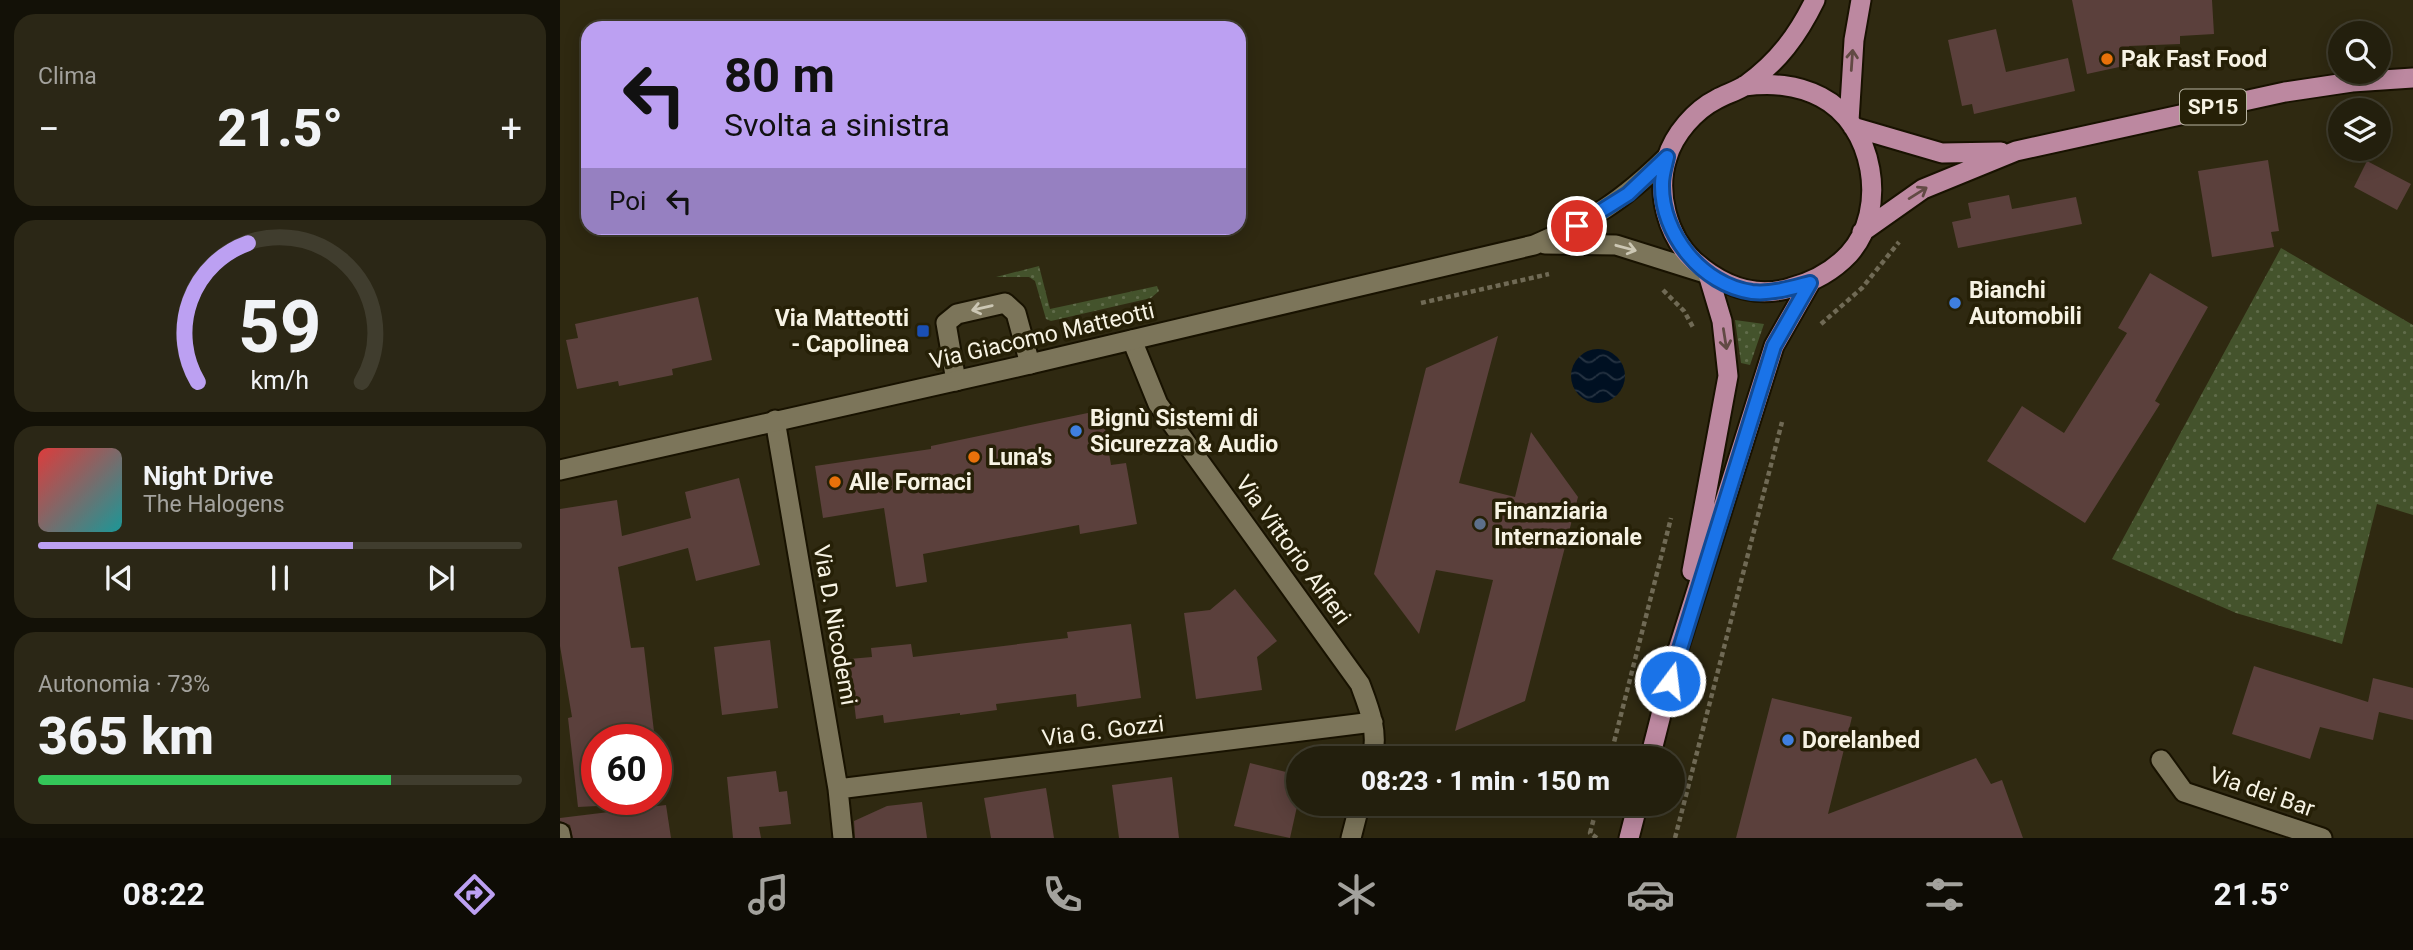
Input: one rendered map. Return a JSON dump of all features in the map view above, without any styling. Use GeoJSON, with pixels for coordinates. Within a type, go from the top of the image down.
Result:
{"type":"FeatureCollection","features":[{"type":"Feature","properties":{"kind":"main road"},"geometry":{"type":"LineString","coordinates":[[1744,86],[1773,83],[1800,88],[1823,98],[1851,124],[1870,169],[1872,191],[1862,232],[1850,253],[1810,283],[1780,291],[1752,292],[1729,286],[1708,274],[1688,255],[1665,211],[1662,184],[1667,157],[1677,136],[1693,116],[1715,100],[1744,86],[1787,48],[1804,24],[1815,0]]}},
{"type":"Feature","properties":{"kind":"main road"},"geometry":{"type":"LineString","coordinates":[[1851,124],[1854,40],[1861,0]]}},
{"type":"Feature","properties":{"kind":"main road","name":"SP15"},"geometry":{"type":"LineString","coordinates":[[1862,232],[1923,189],[2016,151],[2285,92],[2352,82],[2413,78]]}},
{"type":"Feature","properties":{"kind":"main road","name":"SP15"},"geometry":{"type":"LineString","coordinates":[[1851,124],[1942,153],[2016,151]]}},
{"type":"Feature","properties":{"kind":"main road"},"geometry":{"type":"LineString","coordinates":[[1676,656],[1728,376],[1722,321],[1708,274]]}},
{"type":"Feature","properties":{"kind":"main road"},"geometry":{"type":"LineString","coordinates":[[1653,746],[1676,656],[1774,346],[1810,283]]}},
{"type":"Feature","properties":{"kind":"main road"},"geometry":{"type":"LineString","coordinates":[[1629,838],[1635,816]]}},
{"type":"Feature","properties":{"kind":"street","name":"Via Giacomo Matteotti"},"geometry":{"type":"LineString","coordinates":[[560,470],[1132,341],[1534,245],[1610,207],[1667,157]]}},
{"type":"Feature","properties":{"kind":"street","name":"Via Giacomo Matteotti"},"geometry":{"type":"LineString","coordinates":[[1534,245],[1616,245],[1708,274]]}},
{"type":"Feature","properties":{"kind":"street"},"geometry":{"type":"LineString","coordinates":[[956,381],[946,323],[951,316],[969,311],[1005,303],[1010,305],[1017,313],[1030,364]]}},
{"type":"Feature","properties":{"kind":"street","name":"Via Vittorio Alfieri"},"geometry":{"type":"LineString","coordinates":[[1132,341],[1158,404],[1360,684],[1373,722],[1375,746]]}},
{"type":"Feature","properties":{"kind":"street","name":"Via D. Nicodemi"},"geometry":{"type":"LineString","coordinates":[[775,420],[838,789],[843,838]]}},
{"type":"Feature","properties":{"kind":"street","name":"Via G. Gozzi"},"geometry":{"type":"LineString","coordinates":[[838,789],[1373,722]]}},
{"type":"Feature","properties":{"kind":"street","name":"Via dei Bar"},"geometry":{"type":"LineString","coordinates":[[2161,760],[2185,792],[2322,838]]}},
{"type":"Feature","properties":{"kind":"street"},"geometry":{"type":"LineString","coordinates":[[1351,838],[1357,816]]}},
{"type":"Feature","properties":{"kind":"street"},"geometry":{"type":"LineString","coordinates":[[560,833],[561,838]]}},
{"type":"Feature","properties":{"kind":"path"},"geometry":{"type":"LineString","coordinates":[[1816,328],[1862,288],[1903,237]]}},
{"type":"Feature","properties":{"kind":"path"},"geometry":{"type":"LineString","coordinates":[[1415,304],[1560,271]]}},
{"type":"Feature","properties":{"kind":"path"},"geometry":{"type":"LineString","coordinates":[[1656,284],[1684,311],[1700,341]]}},
{"type":"Feature","properties":{"kind":"path"},"geometry":{"type":"LineString","coordinates":[[1675,838],[1783,415]]}},
{"type":"Feature","properties":{"kind":"path"},"geometry":{"type":"LineString","coordinates":[[1613,746],[1673,509]]}},
{"type":"Feature","properties":{"kind":"path"},"geometry":{"type":"LineString","coordinates":[[1595,816],[1590,833],[1597,838]]}},
{"type":"Feature","properties":{"kind":"green space"},"geometry":{"type":"Polygon","coordinates":[[[2281,248],[2413,325],[2413,515],[2377,504],[2342,644],[2236,613],[2112,559],[2281,248]]]}},
{"type":"Feature","properties":{"kind":"green space"},"geometry":{"type":"Polygon","coordinates":[[[1039,266],[1050,309],[1157,286],[1159,291],[1151,298],[1051,321],[1046,319],[1035,281],[1029,277],[996,277],[1039,266]]]}},
{"type":"Feature","properties":{"kind":"green space"},"geometry":{"type":"Polygon","coordinates":[[[1735,320],[1764,324],[1750,365],[1741,363],[1735,320]]]}},
{"type":"Feature","properties":{"kind":"water"},"geometry":{"type":"Polygon","coordinates":[[[1598,349],[1617,357],[1625,376],[1617,395],[1598,403],[1579,395],[1571,376],[1579,357],[1598,349]]]}},
{"type":"Feature","properties":{"kind":"building"},"geometry":{"type":"Polygon","coordinates":[[[2072,0],[2212,0],[2214,34],[2180,36],[2180,44],[2129,46],[2133,64],[2087,74],[2072,0]]]}},
{"type":"Feature","properties":{"kind":"building"},"geometry":{"type":"Polygon","coordinates":[[[1996,29],[2006,72],[2068,58],[2075,91],[1974,114],[1972,104],[1962,106],[1948,40],[1996,29]]]}},
{"type":"Feature","properties":{"kind":"building"},"geometry":{"type":"Polygon","coordinates":[[[2268,160],[2279,231],[2271,232],[2274,247],[2212,257],[2198,171],[2268,160]]]}},
{"type":"Feature","properties":{"kind":"building"},"geometry":{"type":"Polygon","coordinates":[[[2367,161],[2411,184],[2397,210],[2354,187],[2367,161]]]}},
{"type":"Feature","properties":{"kind":"building"},"geometry":{"type":"Polygon","coordinates":[[[2009,195],[2012,209],[2076,197],[2082,224],[1958,248],[1952,222],[1971,218],[1968,203],[2009,195]]]}},
{"type":"Feature","properties":{"kind":"building"},"geometry":{"type":"Polygon","coordinates":[[[2150,273],[2208,307],[2155,401],[2160,404],[2085,523],[1987,461],[2022,406],[2064,433],[2127,333],[2118,328],[2150,273]]]}},
{"type":"Feature","properties":{"kind":"building"},"geometry":{"type":"Polygon","coordinates":[[[698,297],[712,360],[672,369],[673,375],[619,386],[618,381],[577,389],[566,340],[578,338],[575,324],[698,297]]]}},
{"type":"Feature","properties":{"kind":"building"},"geometry":{"type":"Polygon","coordinates":[[[1498,336],[1459,483],[1515,497],[1531,432],[1578,497],[1525,701],[1455,731],[1493,580],[1436,570],[1419,634],[1374,574],[1426,368],[1498,336]]]}},
{"type":"Feature","properties":{"kind":"building"},"geometry":{"type":"Polygon","coordinates":[[[1102,410],[1111,465],[1126,463],[1137,524],[1080,534],[1079,525],[923,554],[927,582],[896,587],[884,508],[823,518],[815,466],[931,449],[931,446],[1102,410]]]}},
{"type":"Feature","properties":{"kind":"building"},"geometry":{"type":"Polygon","coordinates":[[[739,478],[760,565],[696,581],[688,548],[618,567],[631,648],[644,647],[653,724],[581,724],[581,807],[578,807],[568,718],[572,717],[560,646],[560,509],[617,500],[622,536],[691,518],[685,492],[739,478]]]}},
{"type":"Feature","properties":{"kind":"building"},"geometry":{"type":"Polygon","coordinates":[[[1235,589],[1277,641],[1257,657],[1262,690],[1196,699],[1184,613],[1210,610],[1235,589]]]}},
{"type":"Feature","properties":{"kind":"building"},"geometry":{"type":"Polygon","coordinates":[[[1131,624],[1141,698],[1077,707],[1076,694],[996,704],[997,710],[960,715],[884,723],[883,715],[856,719],[849,659],[872,657],[871,648],[911,644],[913,657],[1068,638],[1067,632],[1131,624]]]}},
{"type":"Feature","properties":{"kind":"building"},"geometry":{"type":"Polygon","coordinates":[[[770,640],[778,708],[722,715],[714,647],[770,640]]]}},
{"type":"Feature","properties":{"kind":"building"},"geometry":{"type":"Polygon","coordinates":[[[2254,666],[2368,702],[2373,678],[2413,688],[2413,720],[2379,712],[2373,740],[2320,727],[2310,759],[2232,734],[2254,666]]]}},
{"type":"Feature","properties":{"kind":"building"},"geometry":{"type":"Polygon","coordinates":[[[1772,698],[1852,717],[1828,814],[1976,758],[1991,784],[2002,780],[2023,838],[1736,838],[1772,698]]]}},
{"type":"Feature","properties":{"kind":"building"},"geometry":{"type":"Polygon","coordinates":[[[1250,763],[1286,772],[1286,816],[1295,816],[1290,838],[1234,826],[1250,763]]]}},
{"type":"Feature","properties":{"kind":"building"},"geometry":{"type":"Polygon","coordinates":[[[776,771],[779,792],[787,791],[791,824],[759,827],[761,838],[733,838],[727,777],[776,771]]]}},
{"type":"Feature","properties":{"kind":"building"},"geometry":{"type":"Polygon","coordinates":[[[1172,777],[1179,838],[1119,838],[1112,785],[1172,777]]]}},
{"type":"Feature","properties":{"kind":"building"},"geometry":{"type":"Polygon","coordinates":[[[1046,788],[1054,838],[991,838],[984,798],[1046,788]]]}},
{"type":"Feature","properties":{"kind":"building"},"geometry":{"type":"Polygon","coordinates":[[[922,802],[927,838],[855,838],[854,821],[887,806],[922,802]]]}},
{"type":"Feature","properties":{"kind":"building"},"geometry":{"type":"Polygon","coordinates":[[[584,815],[668,815],[671,838],[573,838],[570,825],[560,821],[560,818],[584,815]]]}},
{"type":"Feature","properties":{"kind":"place","name":"Pak Fast Food"},"geometry":{"type":"Point","coordinates":[2107,59]}},
{"type":"Feature","properties":{"kind":"place","name":"Bianchi Automobili"},"geometry":{"type":"Point","coordinates":[1955,303]}},
{"type":"Feature","properties":{"kind":"place","name":"Via Matteotti - Capolinea"},"geometry":{"type":"Point","coordinates":[923,331]}},
{"type":"Feature","properties":{"kind":"place","name":"Bignù Sistemi di Sicurezza & Audio"},"geometry":{"type":"Point","coordinates":[1076,431]}},
{"type":"Feature","properties":{"kind":"place","name":"Luna's"},"geometry":{"type":"Point","coordinates":[974,457]}},
{"type":"Feature","properties":{"kind":"place","name":"Alle Fornaci"},"geometry":{"type":"Point","coordinates":[835,482]}},
{"type":"Feature","properties":{"kind":"place","name":"Finanziaria Internazionale"},"geometry":{"type":"Point","coordinates":[1480,524]}},
{"type":"Feature","properties":{"kind":"place","name":"Dorelanbed"},"geometry":{"type":"Point","coordinates":[1788,740]}},
{"type":"Feature","properties":{"kind":"route"},"geometry":{"type":"LineString","coordinates":[[1577,226],[1628,194],[1667,157],[1662,184],[1665,211],[1673,232],[1688,255],[1708,274],[1729,286],[1752,292],[1780,291],[1810,283],[1774,346],[1670,681]]}}]}
